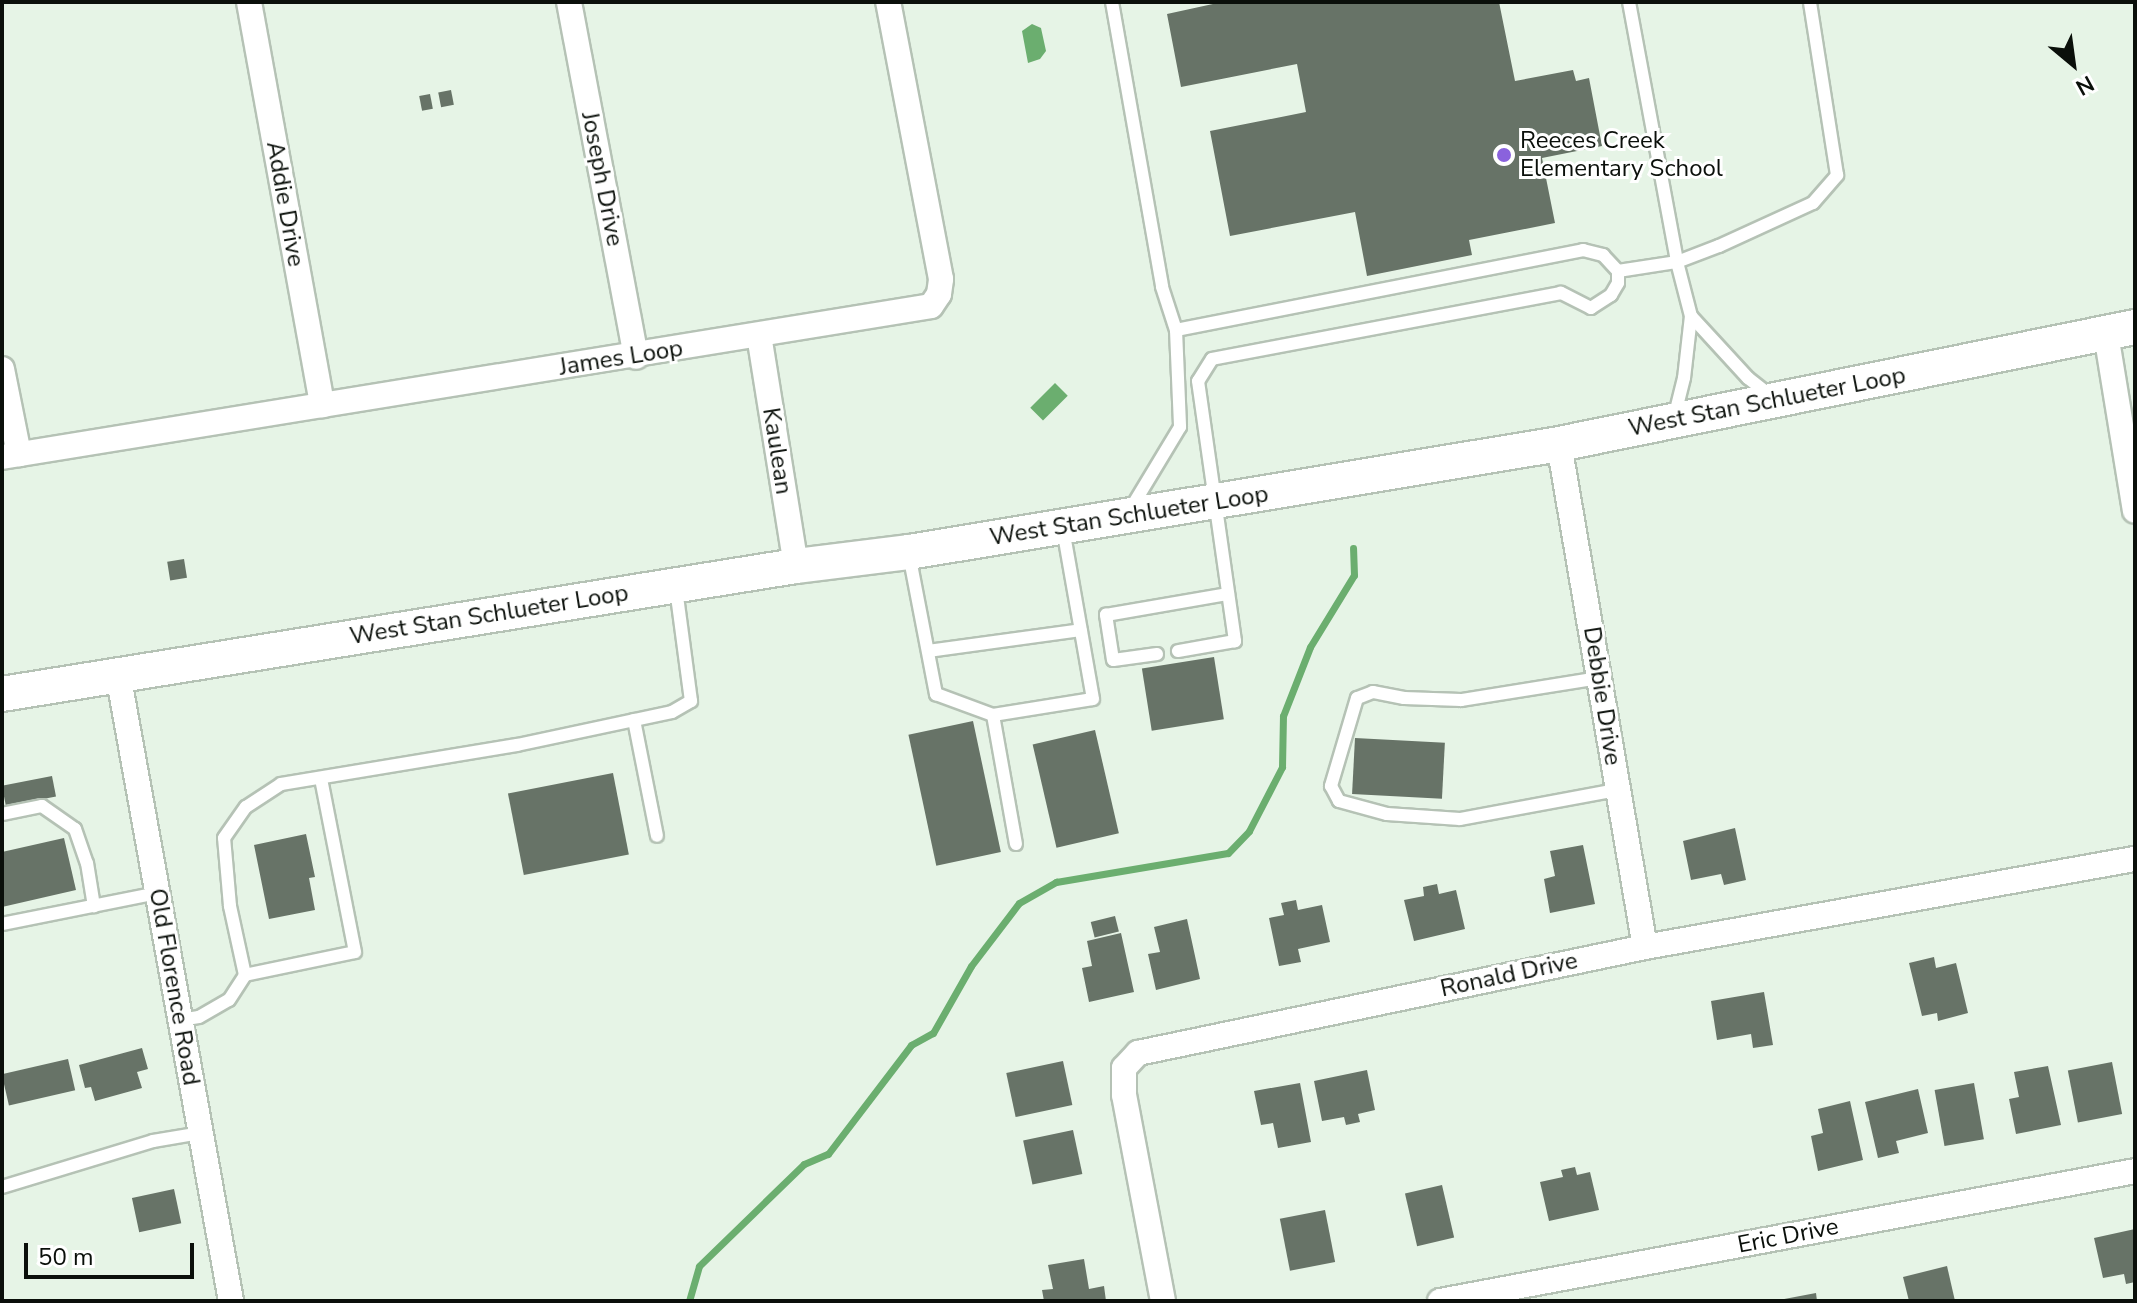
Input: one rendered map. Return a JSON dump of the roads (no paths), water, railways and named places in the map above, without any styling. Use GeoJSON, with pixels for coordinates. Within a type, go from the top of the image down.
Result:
{"type":"FeatureCollection","features":[{"type":"Feature","properties":{"kind":"main road","name":"West Stan Schlueter Loop"},"geometry":{"type":"LineString","coordinates":[[2,694],[796,566],[909,552],[1559,444],[2121,331]]}},
{"type":"Feature","properties":{"kind":"street","name":"Addie Drive"},"geometry":{"type":"LineString","coordinates":[[249,2],[322,405]]}},
{"type":"Feature","properties":{"kind":"street","name":"Joseph Drive"},"geometry":{"type":"LineString","coordinates":[[569,2],[636,357]]}},
{"type":"Feature","properties":{"kind":"street","name":"James Loop"},"geometry":{"type":"LineString","coordinates":[[10,455],[636,357],[911,312],[931,306],[939,294],[941,279],[888,2]]}},
{"type":"Feature","properties":{"kind":"street"},"geometry":{"type":"LineString","coordinates":[[2121,331],[2135,511]]}},
{"type":"Feature","properties":{"kind":"street","name":"Kaulean"},"geometry":{"type":"LineString","coordinates":[[759,335],[796,566]]}},
{"type":"Feature","properties":{"kind":"street"},"geometry":{"type":"LineString","coordinates":[[2,369],[10,455]]}},
{"type":"Feature","properties":{"kind":"street","name":"Debbie Drive"},"geometry":{"type":"LineString","coordinates":[[1559,444],[1645,947]]}},
{"type":"Feature","properties":{"kind":"street","name":"Old Florence Road"},"geometry":{"type":"LineString","coordinates":[[118,674],[231,1301]]}},
{"type":"Feature","properties":{"kind":"street","name":"Ronald Drive"},"geometry":{"type":"LineString","coordinates":[[1163,1301],[1124,1095],[1124,1068],[1138,1053],[1645,947],[2135,859]]}},
{"type":"Feature","properties":{"kind":"street","name":"Eric Drive"},"geometry":{"type":"LineString","coordinates":[[1440,1301],[2135,1171]]}},
{"type":"Feature","properties":{"kind":"lane"},"geometry":{"type":"LineString","coordinates":[[1112,2],[1162,287],[1176,330],[1180,427],[1126,515]]}},
{"type":"Feature","properties":{"kind":"lane"},"geometry":{"type":"LineString","coordinates":[[1629,2],[1677,262],[1691,316],[1684,378],[1673,421]]}},
{"type":"Feature","properties":{"kind":"lane"},"geometry":{"type":"LineString","coordinates":[[1618,271],[1677,262],[1813,203],[1837,175],[1810,2]]}},
{"type":"Feature","properties":{"kind":"lane"},"geometry":{"type":"LineString","coordinates":[[1176,330],[1583,250],[1603,255],[1618,271],[1618,283],[1611,295],[1591,308],[1561,293],[1212,359],[1198,381],[1235,641],[1178,651]]}},
{"type":"Feature","properties":{"kind":"lane"},"geometry":{"type":"LineString","coordinates":[[1691,316],[1748,378],[1774,399]]}},
{"type":"Feature","properties":{"kind":"lane"},"geometry":{"type":"LineString","coordinates":[[909,552],[936,694],[993,715],[1093,699],[1062,526]]}},
{"type":"Feature","properties":{"kind":"lane"},"geometry":{"type":"LineString","coordinates":[[180,1020],[199,1017],[229,1000],[245,975],[230,906],[224,838],[246,807],[281,784],[517,745],[672,712],[691,701],[675,585]]}},
{"type":"Feature","properties":{"kind":"lane"},"geometry":{"type":"LineString","coordinates":[[1157,654],[1113,660],[1106,615],[1228,594]]}},
{"type":"Feature","properties":{"kind":"lane"},"geometry":{"type":"LineString","coordinates":[[928,651],[1081,630]]}},
{"type":"Feature","properties":{"kind":"lane"},"geometry":{"type":"LineString","coordinates":[[1599,678],[1461,700],[1404,698],[1373,692],[1357,698],[1331,786],[1339,801],[1363,808],[1387,814],[1460,819],[1617,790]]}},
{"type":"Feature","properties":{"kind":"lane"},"geometry":{"type":"LineString","coordinates":[[993,715],[1016,844]]}},
{"type":"Feature","properties":{"kind":"lane"},"geometry":{"type":"LineString","coordinates":[[634,720],[657,836]]}},
{"type":"Feature","properties":{"kind":"lane"},"geometry":{"type":"LineString","coordinates":[[245,975],[355,952],[321,778]]}},
{"type":"Feature","properties":{"kind":"lane"},"geometry":{"type":"LineString","coordinates":[[2,814],[42,806],[75,829],[87,863],[94,906]]}},
{"type":"Feature","properties":{"kind":"lane"},"geometry":{"type":"LineString","coordinates":[[2,924],[157,893]]}},
{"type":"Feature","properties":{"kind":"lane"},"geometry":{"type":"LineString","coordinates":[[2,1187],[153,1141],[201,1133]]}},
{"type":"Feature","properties":{"kind":"waterway"},"geometry":{"type":"LineString","coordinates":[[689,1301],[699,1266],[804,1164],[828,1154],[911,1045],[933,1033],[971,966],[1019,903],[1056,882],[1228,853],[1249,831],[1282,767],[1283,716],[1310,647],[1354,575],[1353,548]]}},
{"type":"Feature","properties":{"kind":"place","name":"Reeces Creek Elementary School"},"geometry":{"type":"Point","coordinates":[1504,155]}}]}
